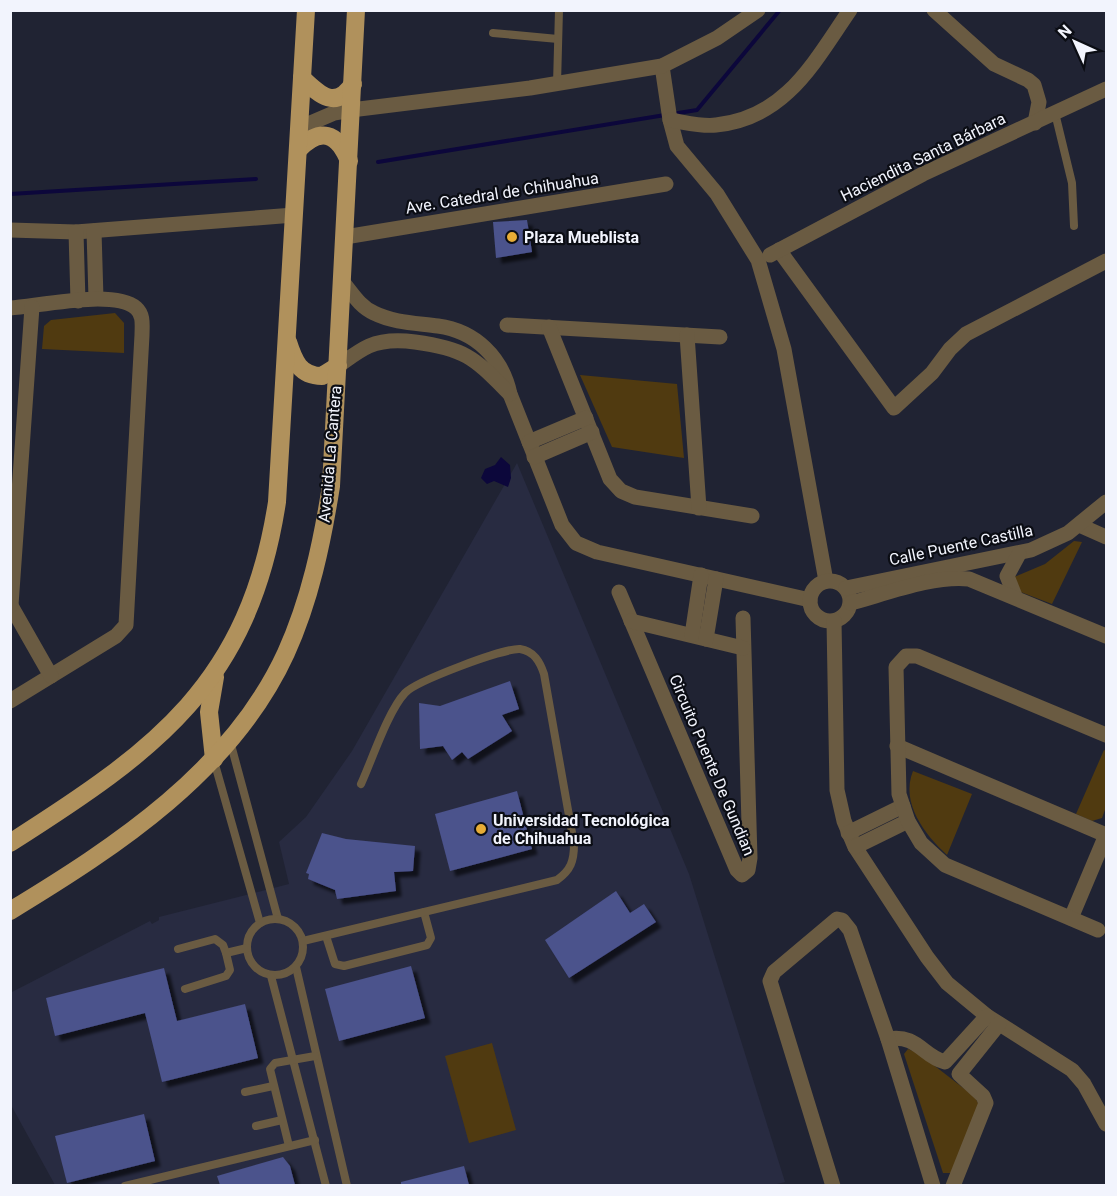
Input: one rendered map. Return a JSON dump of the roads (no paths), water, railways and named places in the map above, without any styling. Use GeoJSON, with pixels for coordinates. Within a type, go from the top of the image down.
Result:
{"type":"FeatureCollection","features":[{"type":"Feature","properties":{"kind":"main road"},"geometry":{"type":"LineString","coordinates":[[10,843],[88,794],[151,743],[217,672],[247,618],[271,544],[277,502],[306,10]]}},
{"type":"Feature","properties":{"kind":"main road","name":"Avenida La Cantera"},"geometry":{"type":"LineString","coordinates":[[10,911],[121,838],[180,791],[230,741],[254,708],[285,654],[308,594],[322,538],[331,486],[356,10]]}},
{"type":"Feature","properties":{"kind":"main road"},"geometry":{"type":"LineString","coordinates":[[302,78],[327,98],[337,98],[346,94],[352,84]]}},
{"type":"Feature","properties":{"kind":"main road"},"geometry":{"type":"LineString","coordinates":[[298,150],[307,140],[326,135],[335,139],[343,147],[348,160]]}},
{"type":"Feature","properties":{"kind":"main road"},"geometry":{"type":"LineString","coordinates":[[286,338],[296,363],[307,374],[322,376],[338,366]]}},
{"type":"Feature","properties":{"kind":"main road"},"geometry":{"type":"LineString","coordinates":[[214,759],[209,731],[209,712],[217,672]]}},
{"type":"Feature","properties":{"kind":"street"},"geometry":{"type":"LineString","coordinates":[[299,128],[334,113],[351,110],[556,84],[662,66],[717,38],[758,10]]}},
{"type":"Feature","properties":{"kind":"street"},"geometry":{"type":"LineString","coordinates":[[670,120],[715,126],[765,110],[794,89],[849,10]]}},
{"type":"Feature","properties":{"kind":"street"},"geometry":{"type":"LineString","coordinates":[[934,10],[994,64],[1034,85],[1039,102],[1035,123]]}},
{"type":"Feature","properties":{"kind":"street"},"geometry":{"type":"LineString","coordinates":[[662,66],[670,120],[677,146],[717,194],[758,260],[784,349],[826,581]]}},
{"type":"Feature","properties":{"kind":"street","name":"Haciendita Santa Bárbara"},"geometry":{"type":"LineString","coordinates":[[758,260],[922,174],[1107,89]]}},
{"type":"Feature","properties":{"kind":"street","name":"Ave. Catedral de Chihuahua"},"geometry":{"type":"LineString","coordinates":[[345,237],[666,184]]}},
{"type":"Feature","properties":{"kind":"street"},"geometry":{"type":"LineString","coordinates":[[10,230],[76,232],[294,215]]}},
{"type":"Feature","properties":{"kind":"street"},"geometry":{"type":"LineString","coordinates":[[94,231],[96,298]]}},
{"type":"Feature","properties":{"kind":"street"},"geometry":{"type":"LineString","coordinates":[[76,232],[78,301]]}},
{"type":"Feature","properties":{"kind":"street"},"geometry":{"type":"LineString","coordinates":[[779,250],[894,408],[932,373],[966,334],[1107,261]]}},
{"type":"Feature","properties":{"kind":"street"},"geometry":{"type":"LineString","coordinates":[[342,281],[357,301],[374,313],[454,330],[479,342],[500,364],[561,525],[576,543],[597,552],[810,600]]}},
{"type":"Feature","properties":{"kind":"street"},"geometry":{"type":"LineString","coordinates":[[10,308],[96,298],[127,304],[137,309],[142,317],[126,625],[117,636],[10,701]]}},
{"type":"Feature","properties":{"kind":"street"},"geometry":{"type":"LineString","coordinates":[[32,307],[17,415],[11,604],[51,676]]}},
{"type":"Feature","properties":{"kind":"street"},"geometry":{"type":"LineString","coordinates":[[406,341],[408,322]]}},
{"type":"Feature","properties":{"kind":"street"},"geometry":{"type":"LineString","coordinates":[[507,325],[720,337]]}},
{"type":"Feature","properties":{"kind":"street"},"geometry":{"type":"LineString","coordinates":[[549,327],[610,478],[621,491],[635,497],[752,516]]}},
{"type":"Feature","properties":{"kind":"street"},"geometry":{"type":"LineString","coordinates":[[687,335],[699,508]]}},
{"type":"Feature","properties":{"kind":"street"},"geometry":{"type":"LineString","coordinates":[[338,366],[368,346],[381,342],[406,341],[450,346],[484,368],[510,394]]}},
{"type":"Feature","properties":{"kind":"street"},"geometry":{"type":"LineString","coordinates":[[529,442],[589,425]]}},
{"type":"Feature","properties":{"kind":"street"},"geometry":{"type":"LineString","coordinates":[[534,457],[589,425]]}},
{"type":"Feature","properties":{"kind":"street","name":"Calle Puente Castilla"},"geometry":{"type":"LineString","coordinates":[[851,603],[914,580],[1019,554],[1054,541],[1079,525],[1107,502]]}},
{"type":"Feature","properties":{"kind":"street"},"geometry":{"type":"LineString","coordinates":[[1079,525],[1107,537]]}},
{"type":"Feature","properties":{"kind":"street"},"geometry":{"type":"LineString","coordinates":[[1019,554],[1007,576],[1015,596],[1107,636]]}},
{"type":"Feature","properties":{"kind":"street"},"geometry":{"type":"LineString","coordinates":[[699,637],[701,575]]}},
{"type":"Feature","properties":{"kind":"street"},"geometry":{"type":"LineString","coordinates":[[699,637],[716,579]]}},
{"type":"Feature","properties":{"kind":"street","name":"Calle Puente Castilla"},"geometry":{"type":"LineString","coordinates":[[846,588],[914,580],[969,579],[1015,596]]}},
{"type":"Feature","properties":{"kind":"street"},"geometry":{"type":"LineString","coordinates":[[826,581],[837,582],[846,588],[851,603],[844,617],[834,621],[819,618],[812,610],[810,600],[813,590],[826,581]]}},
{"type":"Feature","properties":{"kind":"street","name":"Circuito Puente De Gundian"},"geometry":{"type":"LineString","coordinates":[[619,592],[737,870],[742,875],[748,870],[750,858],[742,618]]}},
{"type":"Feature","properties":{"kind":"street"},"geometry":{"type":"LineString","coordinates":[[631,621],[743,648]]}},
{"type":"Feature","properties":{"kind":"street"},"geometry":{"type":"LineString","coordinates":[[834,621],[836,772],[840,807],[855,848],[937,971],[959,995],[993,1020],[1072,1070],[1084,1084],[1107,1124]]}},
{"type":"Feature","properties":{"kind":"street"},"geometry":{"type":"LineString","coordinates":[[1098,930],[945,865],[929,852],[908,821],[898,781],[896,667],[902,659],[912,655],[1107,735]]}},
{"type":"Feature","properties":{"kind":"street"},"geometry":{"type":"LineString","coordinates":[[897,746],[1107,835],[1071,918]]}},
{"type":"Feature","properties":{"kind":"street"},"geometry":{"type":"LineString","coordinates":[[848,833],[903,806]]}},
{"type":"Feature","properties":{"kind":"street"},"geometry":{"type":"LineString","coordinates":[[855,848],[908,821]]}},
{"type":"Feature","properties":{"kind":"street"},"geometry":{"type":"LineString","coordinates":[[833,1185],[771,985],[771,976],[832,923],[842,920],[850,930],[888,1039],[933,1185]]}},
{"type":"Feature","properties":{"kind":"street"},"geometry":{"type":"LineString","coordinates":[[888,1039],[904,1038],[945,1062],[993,1020]]}},
{"type":"Feature","properties":{"kind":"street"},"geometry":{"type":"LineString","coordinates":[[953,1185],[986,1103],[983,1096],[959,1074],[993,1020]]}},
{"type":"Feature","properties":{"kind":"lane"},"geometry":{"type":"LineString","coordinates":[[556,84],[559,10]]}},
{"type":"Feature","properties":{"kind":"lane"},"geometry":{"type":"LineString","coordinates":[[493,33],[558,39]]}},
{"type":"Feature","properties":{"kind":"lane"},"geometry":{"type":"LineString","coordinates":[[1055,113],[1072,183],[1074,226]]}},
{"type":"Feature","properties":{"kind":"lane"},"geometry":{"type":"LineString","coordinates":[[303,941],[557,880],[571,867],[574,844],[544,674],[536,657],[520,649],[509,650],[415,685],[399,701],[361,784]]}},
{"type":"Feature","properties":{"kind":"lane"},"geometry":{"type":"LineString","coordinates":[[230,741],[278,919]]}},
{"type":"Feature","properties":{"kind":"lane"},"geometry":{"type":"LineString","coordinates":[[214,759],[260,923]]}},
{"type":"Feature","properties":{"kind":"lane"},"geometry":{"type":"LineString","coordinates":[[326,936],[335,964],[344,966],[427,945],[431,938],[424,912]]}},
{"type":"Feature","properties":{"kind":"lane"},"geometry":{"type":"LineString","coordinates":[[278,919],[294,926],[303,941],[301,959],[296,967],[280,975],[271,976],[254,966],[247,948],[248,938],[260,923],[278,919]]}},
{"type":"Feature","properties":{"kind":"lane"},"geometry":{"type":"LineString","coordinates":[[178,949],[215,939],[223,945],[230,970],[226,976],[185,989]]}},
{"type":"Feature","properties":{"kind":"lane"},"geometry":{"type":"LineString","coordinates":[[226,953],[247,948]]}},
{"type":"Feature","properties":{"kind":"lane"},"geometry":{"type":"LineString","coordinates":[[296,967],[347,1185]]}},
{"type":"Feature","properties":{"kind":"lane"},"geometry":{"type":"LineString","coordinates":[[271,976],[295,1060],[326,1185]]}},
{"type":"Feature","properties":{"kind":"lane"},"geometry":{"type":"LineString","coordinates":[[289,1146],[273,1086],[271,1066],[315,1056]]}},
{"type":"Feature","properties":{"kind":"lane"},"geometry":{"type":"LineString","coordinates":[[245,1092],[273,1086]]}},
{"type":"Feature","properties":{"kind":"lane"},"geometry":{"type":"LineString","coordinates":[[256,1126],[282,1120]]}},
{"type":"Feature","properties":{"kind":"lane"},"geometry":{"type":"LineString","coordinates":[[125,1185],[315,1140]]}},
{"type":"Feature","properties":{"kind":"waterway"},"geometry":{"type":"LineString","coordinates":[[672,114],[697,110],[780,10]]}},
{"type":"Feature","properties":{"kind":"waterway"},"geometry":{"type":"LineString","coordinates":[[378,162],[665,115]]}},
{"type":"Feature","properties":{"kind":"waterway"},"geometry":{"type":"LineString","coordinates":[[10,194],[256,179]]}},
{"type":"Feature","properties":{"kind":"place","name":"Plaza Mueblista"},"geometry":{"type":"Point","coordinates":[512,237]}},
{"type":"Feature","properties":{"kind":"place","name":"Universidad Tecnológica de Chihuahua"},"geometry":{"type":"Point","coordinates":[481,829]}}]}
